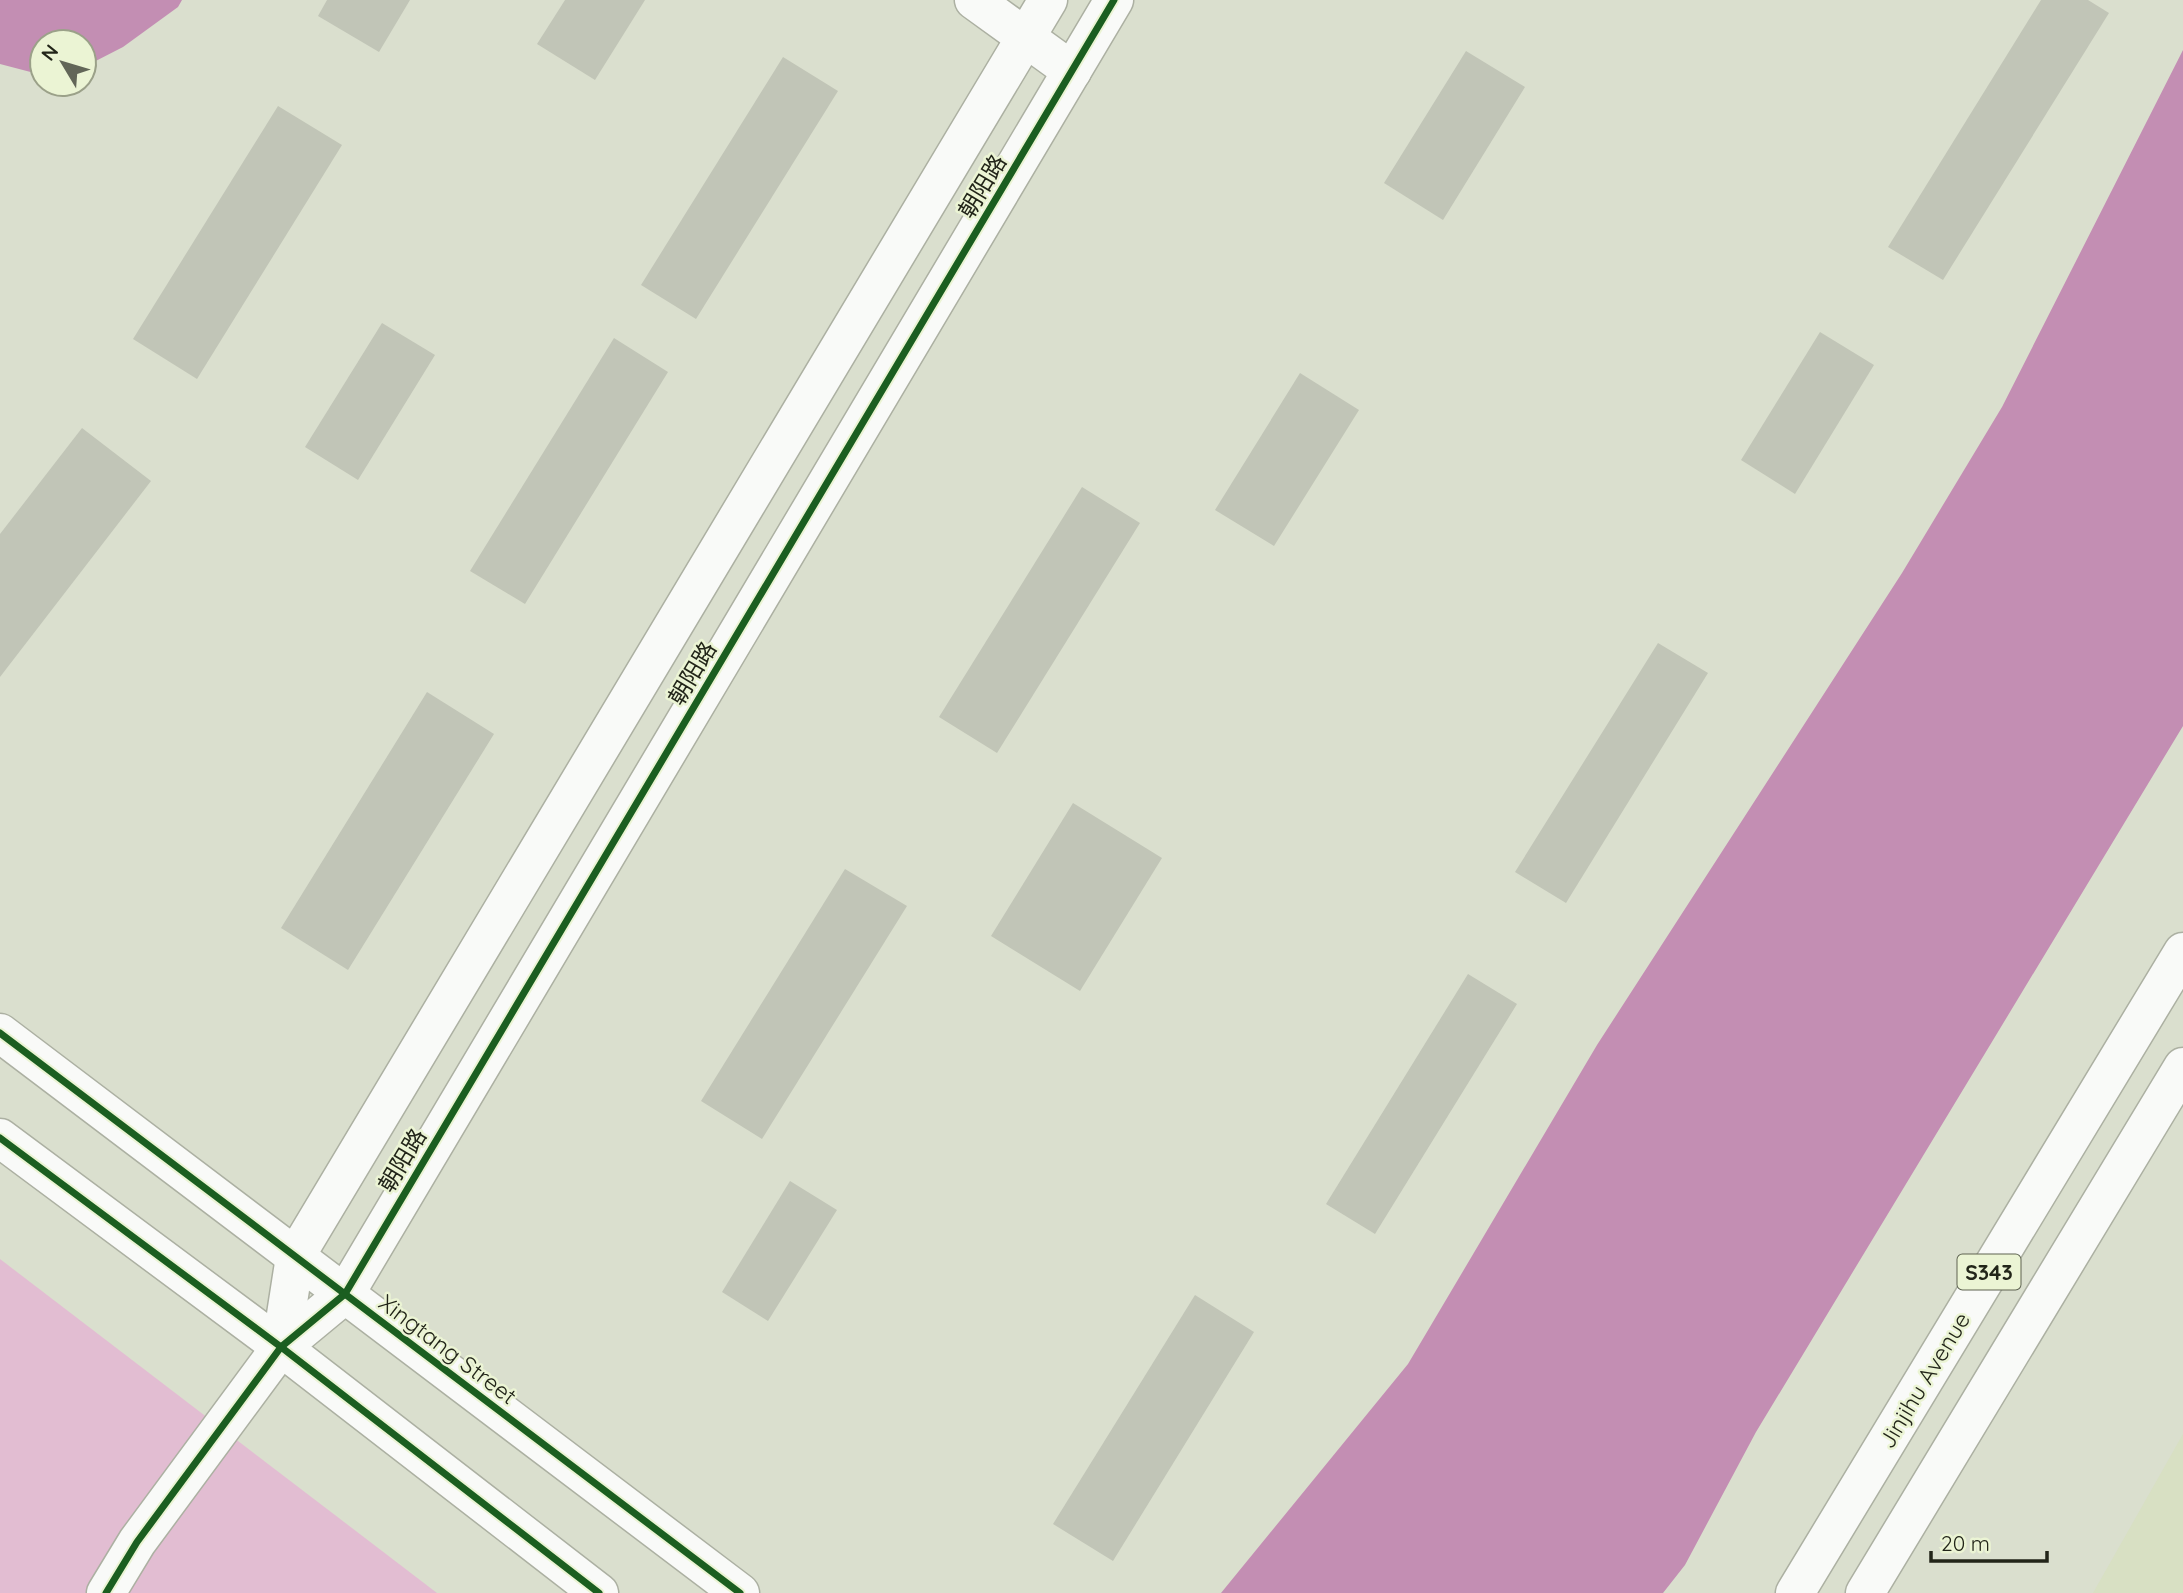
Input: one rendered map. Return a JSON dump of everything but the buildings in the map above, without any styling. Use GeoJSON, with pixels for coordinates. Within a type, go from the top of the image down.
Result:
{"type":"FeatureCollection","features":[{"type":"Feature","properties":{"kind":"street"},"geometry":{"type":"LineString","coordinates":[[974,0],[1072,71]]}},
{"type":"Feature","properties":{"kind":"street","name":"朝阳路"},"geometry":{"type":"LineString","coordinates":[[281,1347],[295,1257],[1048,0]]}},
{"type":"Feature","properties":{"kind":"street","name":"朝阳路"},"geometry":{"type":"LineString","coordinates":[[281,1347],[345,1294],[1114,0]]}},
{"type":"Feature","properties":{"kind":"street","name":"Jinjihu Avenue"},"geometry":{"type":"LineString","coordinates":[[1795,1593],[2183,952]]}},
{"type":"Feature","properties":{"kind":"street","name":"Xingtang Street"},"geometry":{"type":"LineString","coordinates":[[0,1033],[740,1593]]}},
{"type":"Feature","properties":{"kind":"street","name":"S343"},"geometry":{"type":"LineString","coordinates":[[1865,1593],[2183,1067]]}},
{"type":"Feature","properties":{"kind":"street"},"geometry":{"type":"LineString","coordinates":[[0,1138],[281,1347],[599,1593]]}},
{"type":"Feature","properties":{"kind":"street"},"geometry":{"type":"LineString","coordinates":[[106,1593],[137,1542],[281,1347]]}},
{"type":"Feature","properties":{"kind":"shaded area"},"geometry":{"type":"Polygon","coordinates":[[[0,0],[182,0],[178,7],[123,47],[98,60],[98,28],[28,28],[28,71],[0,64],[0,0]]]}},
{"type":"Feature","properties":{"kind":"shaded area"},"geometry":{"type":"Polygon","coordinates":[[[2183,50],[2183,726],[1756,1432],[1685,1565],[1663,1593],[1221,1593],[1408,1364],[1597,1045],[1902,573],[2002,407],[2183,50]]]}},
{"type":"Feature","properties":{"kind":"shaded area"},"geometry":{"type":"Polygon","coordinates":[[[0,1259],[437,1593],[0,1593],[0,1259]]]}},
{"type":"Feature","properties":{"kind":"shaded area"},"geometry":{"type":"Polygon","coordinates":[[[2183,1434],[2183,1593],[2093,1593],[2183,1434]]]}},
{"type":"Feature","properties":{"kind":"cycle path"},"geometry":{"type":"LineString","coordinates":[[106,1593],[137,1542],[281,1347],[345,1294],[1114,0]]}},
{"type":"Feature","properties":{"kind":"cycle path"},"geometry":{"type":"LineString","coordinates":[[0,1033],[740,1593]]}},
{"type":"Feature","properties":{"kind":"cycle path"},"geometry":{"type":"LineString","coordinates":[[0,1138],[281,1347],[599,1593]]}}]}
